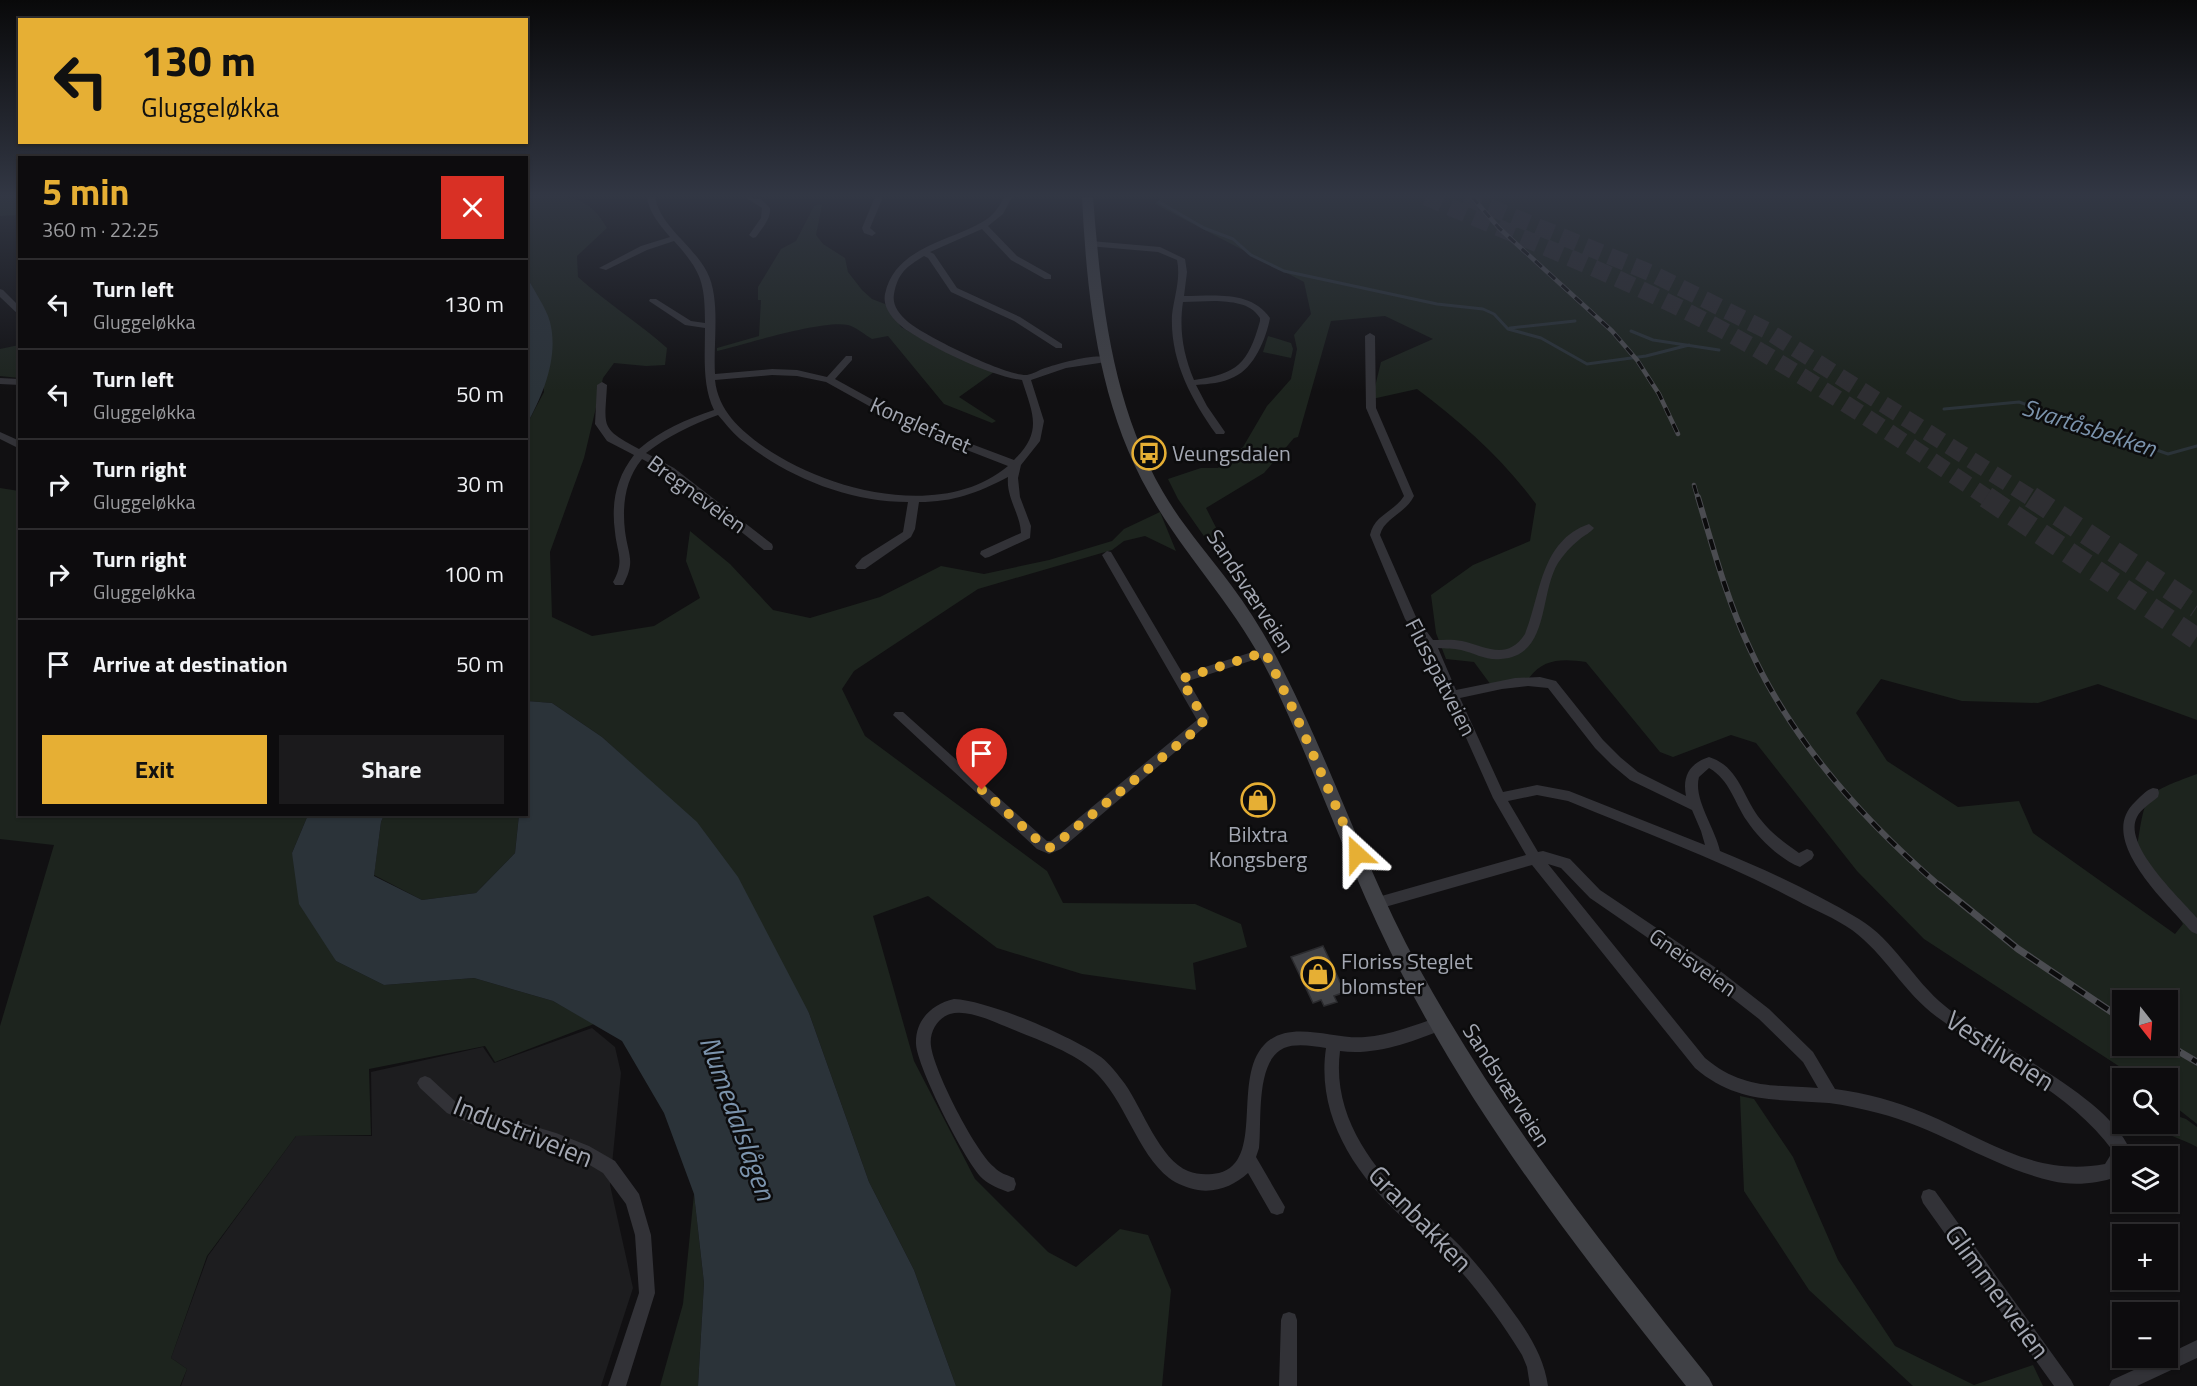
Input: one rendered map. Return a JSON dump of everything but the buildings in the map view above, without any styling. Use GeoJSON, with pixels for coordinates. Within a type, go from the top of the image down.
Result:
{"type":"FeatureCollection","features":[{"type":"Feature","properties":{"kind":"main road","name":"Sandsværveien"},"geometry":{"type":"LineString","coordinates":[[1093,262],[1106,359],[1127,436],[1161,501],[1229,594],[1265,652],[1293,709],[1406,963],[1473,1081],[1540,1178],[1701,1386]]}},
{"type":"Feature","properties":{"kind":"street"},"geometry":{"type":"LineString","coordinates":[[603,268],[613,262]]}},
{"type":"Feature","properties":{"kind":"street"},"geometry":{"type":"LineString","coordinates":[[697,262],[704,275],[711,377],[720,411],[741,436],[788,468],[862,492],[914,501],[966,493],[996,480],[1016,465],[1032,445],[1039,425],[1026,379]]}},
{"type":"Feature","properties":{"kind":"street"},"geometry":{"type":"LineString","coordinates":[[912,262],[903,268],[891,284],[889,301],[896,316],[917,333],[972,359],[1026,379],[1072,363],[1106,359]]}},
{"type":"Feature","properties":{"kind":"street"},"geometry":{"type":"LineString","coordinates":[[935,262],[954,290],[1017,319],[1059,346]]}},
{"type":"Feature","properties":{"kind":"street"},"geometry":{"type":"LineString","coordinates":[[1021,262],[1048,277]]}},
{"type":"Feature","properties":{"kind":"street"},"geometry":{"type":"LineString","coordinates":[[1182,262],[1177,333],[1181,359],[1208,416],[1220,432]]}},
{"type":"Feature","properties":{"kind":"street"},"geometry":{"type":"LineString","coordinates":[[0,292],[18,311]]}},
{"type":"Feature","properties":{"kind":"street"},"geometry":{"type":"LineString","coordinates":[[1179,298],[1242,301],[1258,307],[1265,318],[1252,355],[1240,371],[1222,378],[1191,383]]}},
{"type":"Feature","properties":{"kind":"street"},"geometry":{"type":"LineString","coordinates":[[653,301],[688,323],[709,326]]}},
{"type":"Feature","properties":{"kind":"street","name":"Flusspatveien"},"geometry":{"type":"LineString","coordinates":[[1370,336],[1371,408],[1409,496],[1403,506],[1378,525],[1375,531],[1412,619],[1430,644],[1499,798],[1534,858],[1700,1064],[1730,1085]]}},
{"type":"Feature","properties":{"kind":"street"},"geometry":{"type":"LineString","coordinates":[[828,380],[849,358]]}},
{"type":"Feature","properties":{"kind":"street","name":"Konglefaret"},"geometry":{"type":"LineString","coordinates":[[711,377],[772,372],[828,380],[909,424],[1016,465]]}},
{"type":"Feature","properties":{"kind":"street"},"geometry":{"type":"LineString","coordinates":[[0,381],[18,382]]}},
{"type":"Feature","properties":{"kind":"street","name":"Bregneveien"},"geometry":{"type":"LineString","coordinates":[[602,385],[600,423],[604,433],[670,470],[768,547]]}},
{"type":"Feature","properties":{"kind":"street"},"geometry":{"type":"LineString","coordinates":[[619,582],[628,560],[620,533],[619,488],[639,453],[668,432],[720,411]]}},
{"type":"Feature","properties":{"kind":"street"},"geometry":{"type":"LineString","coordinates":[[0,435],[18,445]]}},
{"type":"Feature","properties":{"kind":"street"},"geometry":{"type":"LineString","coordinates":[[985,554],[1026,535],[1027,525],[1016,506],[1011,486],[1016,465]]}},
{"type":"Feature","properties":{"kind":"street"},"geometry":{"type":"LineString","coordinates":[[861,566],[867,558],[903,539],[910,530],[914,501]]}},
{"type":"Feature","properties":{"kind":"street"},"geometry":{"type":"LineString","coordinates":[[1430,644],[1457,645],[1496,655],[1509,654],[1521,648],[1538,619],[1540,597],[1557,556],[1577,535],[1590,528]]}},
{"type":"Feature","properties":{"kind":"street"},"geometry":{"type":"LineString","coordinates":[[899,715],[1049,848],[1202,725],[1203,717],[1107,555]]}},
{"type":"Feature","properties":{"kind":"street"},"geometry":{"type":"LineString","coordinates":[[1181,679],[1265,652]]}},
{"type":"Feature","properties":{"kind":"street"},"geometry":{"type":"LineString","coordinates":[[1453,695],[1526,682],[1540,681],[1552,684],[1599,744],[1616,761],[1634,776],[1695,806]]}},
{"type":"Feature","properties":{"kind":"street"},"geometry":{"type":"LineString","coordinates":[[1714,855],[1708,833],[1690,792],[1693,772],[1709,762],[1722,768],[1735,784],[1756,824],[1800,861],[1808,855]]}},
{"type":"Feature","properties":{"kind":"street","name":"Vestliveien"},"geometry":{"type":"LineString","coordinates":[[1499,798],[1525,790],[1557,793],[1714,855],[1785,886],[1855,924],[1878,942],[1914,986],[1940,1011],[2079,1103],[2107,1130],[2122,1150],[2110,1171],[2090,1178],[2050,1174],[2005,1158],[1896,1110],[1831,1096],[1762,1092],[1730,1085]]}},
{"type":"Feature","properties":{"kind":"street"},"geometry":{"type":"LineString","coordinates":[[2153,793],[2130,816],[2128,834],[2138,859],[2197,928]]}},
{"type":"Feature","properties":{"kind":"street"},"geometry":{"type":"LineString","coordinates":[[1378,903],[1534,858]]}},
{"type":"Feature","properties":{"kind":"street","name":"Gneisveien"},"geometry":{"type":"LineString","coordinates":[[1534,858],[1555,859],[1565,863],[1595,894],[1714,975],[1764,1014],[1809,1057],[1831,1096]]}},
{"type":"Feature","properties":{"kind":"street"},"geometry":{"type":"LineString","coordinates":[[1008,1184],[988,1173],[975,1157],[930,1064],[923,1044],[926,1028],[933,1015],[955,1005],[992,1015],[1069,1047],[1096,1063],[1115,1084],[1174,1172],[1206,1183],[1226,1180],[1240,1172],[1248,1160],[1254,1124],[1256,1075],[1259,1061],[1270,1047],[1299,1039],[1359,1045],[1390,1040],[1439,1024]]}},
{"type":"Feature","properties":{"kind":"street","name":"Granbakken"},"geometry":{"type":"LineString","coordinates":[[1334,1043],[1329,1072],[1330,1088],[1335,1109],[1346,1133],[1367,1165],[1403,1207],[1450,1248],[1481,1282],[1523,1341],[1534,1364],[1539,1386]]}},
{"type":"Feature","properties":{"kind":"street","name":"Industriveien"},"geometry":{"type":"LineString","coordinates":[[425,1083],[452,1108],[471,1116],[556,1141],[583,1152],[609,1167],[633,1200],[643,1235],[647,1293],[617,1386]]}},
{"type":"Feature","properties":{"kind":"street"},"geometry":{"type":"LineString","coordinates":[[1248,1160],[1277,1207]]}},
{"type":"Feature","properties":{"kind":"street","name":"Glimmerveien"},"geometry":{"type":"LineString","coordinates":[[1929,1197],[2065,1386]]}},
{"type":"Feature","properties":{"kind":"street"},"geometry":{"type":"LineString","coordinates":[[1288,1386],[1289,1320]]}},
{"type":"Feature","properties":{"kind":"street"},"geometry":{"type":"LineString","coordinates":[[2118,1386],[2197,1349]]}},
{"type":"Feature","properties":{"kind":"shaded area"},"geometry":{"type":"Polygon","coordinates":[[[528,262],[577,262],[578,277],[667,348],[665,365],[614,363],[603,378],[584,458],[550,552],[552,617],[592,636],[654,626],[700,598],[686,561],[690,531],[730,564],[773,610],[810,618],[880,597],[941,566],[984,574],[1049,560],[1112,541],[1124,529],[1160,512],[1176,551],[1145,536],[1124,541],[1112,550],[978,589],[854,671],[842,689],[865,736],[1047,871],[1063,903],[1195,904],[1241,924],[1247,947],[1193,963],[1196,990],[1082,974],[997,948],[928,896],[873,916],[914,1061],[975,1179],[1048,1252],[1076,1267],[1120,1229],[1148,1235],[1171,1290],[1162,1386],[956,1386],[914,1270],[869,1182],[809,1013],[648,779],[602,737],[552,703],[528,701],[528,422],[544,392],[535,293],[528,278],[528,262]]]}},
{"type":"Feature","properties":{"kind":"shaded area"},"geometry":{"type":"Polygon","coordinates":[[[773,262],[846,262],[848,272],[862,290],[872,299],[885,304],[901,327],[938,348],[994,372],[959,397],[996,421],[992,423],[944,404],[888,336],[872,339],[848,325],[836,324],[803,329],[717,351],[717,348],[759,336],[761,300],[758,300],[758,287],[773,262]]]}},
{"type":"Feature","properties":{"kind":"shaded area"},"geometry":{"type":"Polygon","coordinates":[[[1265,262],[2197,262],[2197,720],[2098,684],[2038,703],[1962,701],[1881,679],[1856,713],[1887,761],[1958,807],[2019,801],[2033,833],[2175,934],[2183,924],[2137,848],[2143,816],[2150,798],[2166,786],[2197,774],[2197,1124],[2178,1109],[2178,1068],[2122,1068],[1924,939],[1857,871],[1756,743],[1731,735],[1673,757],[1660,752],[1586,662],[1554,661],[1535,671],[1529,678],[1491,685],[1474,662],[1446,659],[1436,633],[1431,595],[1473,565],[1530,541],[1536,504],[1481,442],[1417,389],[1372,399],[1381,362],[1433,339],[1385,316],[1331,321],[1298,437],[1294,438],[1264,473],[1206,508],[1229,553],[1222,562],[1178,499],[1168,479],[1201,468],[1218,468],[1243,447],[1267,406],[1291,379],[1297,349],[1294,335],[1311,314],[1304,282],[1265,262]]]}},
{"type":"Feature","properties":{"kind":"shaded area"},"geometry":{"type":"Polygon","coordinates":[[[1268,336],[1291,343],[1293,349],[1291,358],[1263,352],[1268,336]]]}},
{"type":"Feature","properties":{"kind":"shaded area"},"geometry":{"type":"Polygon","coordinates":[[[18,345],[18,378],[0,376],[0,349],[18,345]]]}},
{"type":"Feature","properties":{"kind":"shaded area"},"geometry":{"type":"Polygon","coordinates":[[[0,488],[18,491],[18,816],[308,816],[292,853],[336,961],[384,985],[474,978],[553,1001],[594,1024],[495,1062],[485,1046],[369,1069],[371,1135],[296,1136],[207,1256],[171,1358],[187,1369],[180,1386],[0,1386],[0,1026],[54,845],[0,839],[0,488]]]}},
{"type":"Feature","properties":{"kind":"shaded area"},"geometry":{"type":"Polygon","coordinates":[[[384,816],[519,816],[515,853],[476,893],[422,900],[374,875],[384,816]]]}},
{"type":"Feature","properties":{"kind":"shaded area"},"geometry":{"type":"Polygon","coordinates":[[[592,1028],[615,1047],[621,1073],[610,1185],[633,1288],[601,1386],[181,1386],[187,1369],[171,1358],[208,1256],[296,1136],[372,1136],[371,1072],[483,1047],[494,1063],[592,1028]]]}},
{"type":"Feature","properties":{"kind":"shaded area"},"geometry":{"type":"Polygon","coordinates":[[[1740,1096],[1754,1099],[1793,1157],[1838,1260],[1895,1346],[1974,1385],[2033,1365],[2043,1386],[1913,1386],[1809,1290],[1744,1191],[1740,1096]]]}},
{"type":"Feature","properties":{"kind":"shaded area"},"geometry":{"type":"Polygon","coordinates":[[[2178,1116],[2197,1127],[2197,1147],[2167,1134],[2178,1134],[2178,1116]]]}},
{"type":"Feature","properties":{"kind":"shaded area"},"geometry":{"type":"Polygon","coordinates":[[[694,1194],[704,1283],[698,1386],[660,1386],[683,1304],[694,1194]]]}},
{"type":"Feature","properties":{"kind":"water"},"geometry":{"type":"Polygon","coordinates":[[[528,278],[548,316],[552,335],[551,362],[539,401],[528,422],[528,278]]]}},
{"type":"Feature","properties":{"kind":"water","name":"Numedalslågen"},"geometry":{"type":"Polygon","coordinates":[[[528,701],[552,703],[602,737],[697,822],[738,877],[809,1013],[869,1182],[914,1270],[956,1386],[698,1386],[704,1283],[694,1194],[664,1113],[622,1041],[553,1001],[474,978],[384,985],[336,961],[299,904],[292,853],[308,816],[384,816],[374,876],[422,900],[476,893],[515,853],[519,816],[528,816],[528,701]]]}},
{"type":"Feature","properties":{"kind":"waterway"},"geometry":{"type":"LineString","coordinates":[[1265,262],[1284,271],[1437,304],[1483,309],[1494,314],[1508,329],[1541,338],[1587,364],[1646,356],[1688,345]]}},
{"type":"Feature","properties":{"kind":"waterway"},"geometry":{"type":"LineString","coordinates":[[1510,328],[1575,321]]}},
{"type":"Feature","properties":{"kind":"waterway"},"geometry":{"type":"LineString","coordinates":[[1631,331],[1653,340],[1688,345]]}},
{"type":"Feature","properties":{"kind":"waterway"},"geometry":{"type":"LineString","coordinates":[[1688,345],[1719,350]]}},
{"type":"Feature","properties":{"kind":"waterway","name":"Svartåsbekken"},"geometry":{"type":"LineString","coordinates":[[1944,409],[2019,402],[2168,454],[2197,446]]}},
{"type":"Feature","properties":{"kind":"tunnel"},"geometry":{"type":"LineString","coordinates":[[1578,262],[1679,308],[1760,351],[1818,386],[1986,497]]}},
{"type":"Feature","properties":{"kind":"tunnel"},"geometry":{"type":"LineString","coordinates":[[1623,262],[1766,330],[2033,499]]}},
{"type":"Feature","properties":{"kind":"tunnel"},"geometry":{"type":"LineString","coordinates":[[1986,497],[2197,639]]}},
{"type":"Feature","properties":{"kind":"tunnel"},"geometry":{"type":"LineString","coordinates":[[2031,497],[2197,607]]}},
{"type":"Feature","properties":{"kind":"railway"},"geometry":{"type":"LineString","coordinates":[[1536,262],[1612,331],[1637,360],[1659,394],[1678,434]]}},
{"type":"Feature","properties":{"kind":"railway"},"geometry":{"type":"LineString","coordinates":[[1694,485],[1698,499]]}},
{"type":"Feature","properties":{"kind":"railway"},"geometry":{"type":"LineString","coordinates":[[1698,497],[1734,612],[1767,683],[1787,716],[1832,778],[1858,807],[1912,862],[1941,887]]}},
{"type":"Feature","properties":{"kind":"railway"},"geometry":{"type":"LineString","coordinates":[[1939,885],[2018,949],[2112,1012]]}},
{"type":"Feature","properties":{"kind":"railway"},"geometry":{"type":"LineString","coordinates":[[2178,1051],[2197,1062]]}},
{"type":"Feature","properties":{"kind":"place","name":"Veungsdalen"},"geometry":{"type":"Point","coordinates":[1149,453]}},
{"type":"Feature","properties":{"kind":"place","name":"Bilxtra Kongsberg"},"geometry":{"type":"Point","coordinates":[1258,800]}},
{"type":"Feature","properties":{"kind":"place","name":"Floriss Steglet blomster"},"geometry":{"type":"Point","coordinates":[1318,974]}},
{"type":"Feature","properties":{"kind":"route"},"geometry":{"type":"LineString","coordinates":[[982,790],[1049,848],[1202,725],[1203,717],[1181,679],[1265,652],[1293,709],[1357,854]]}}]}
